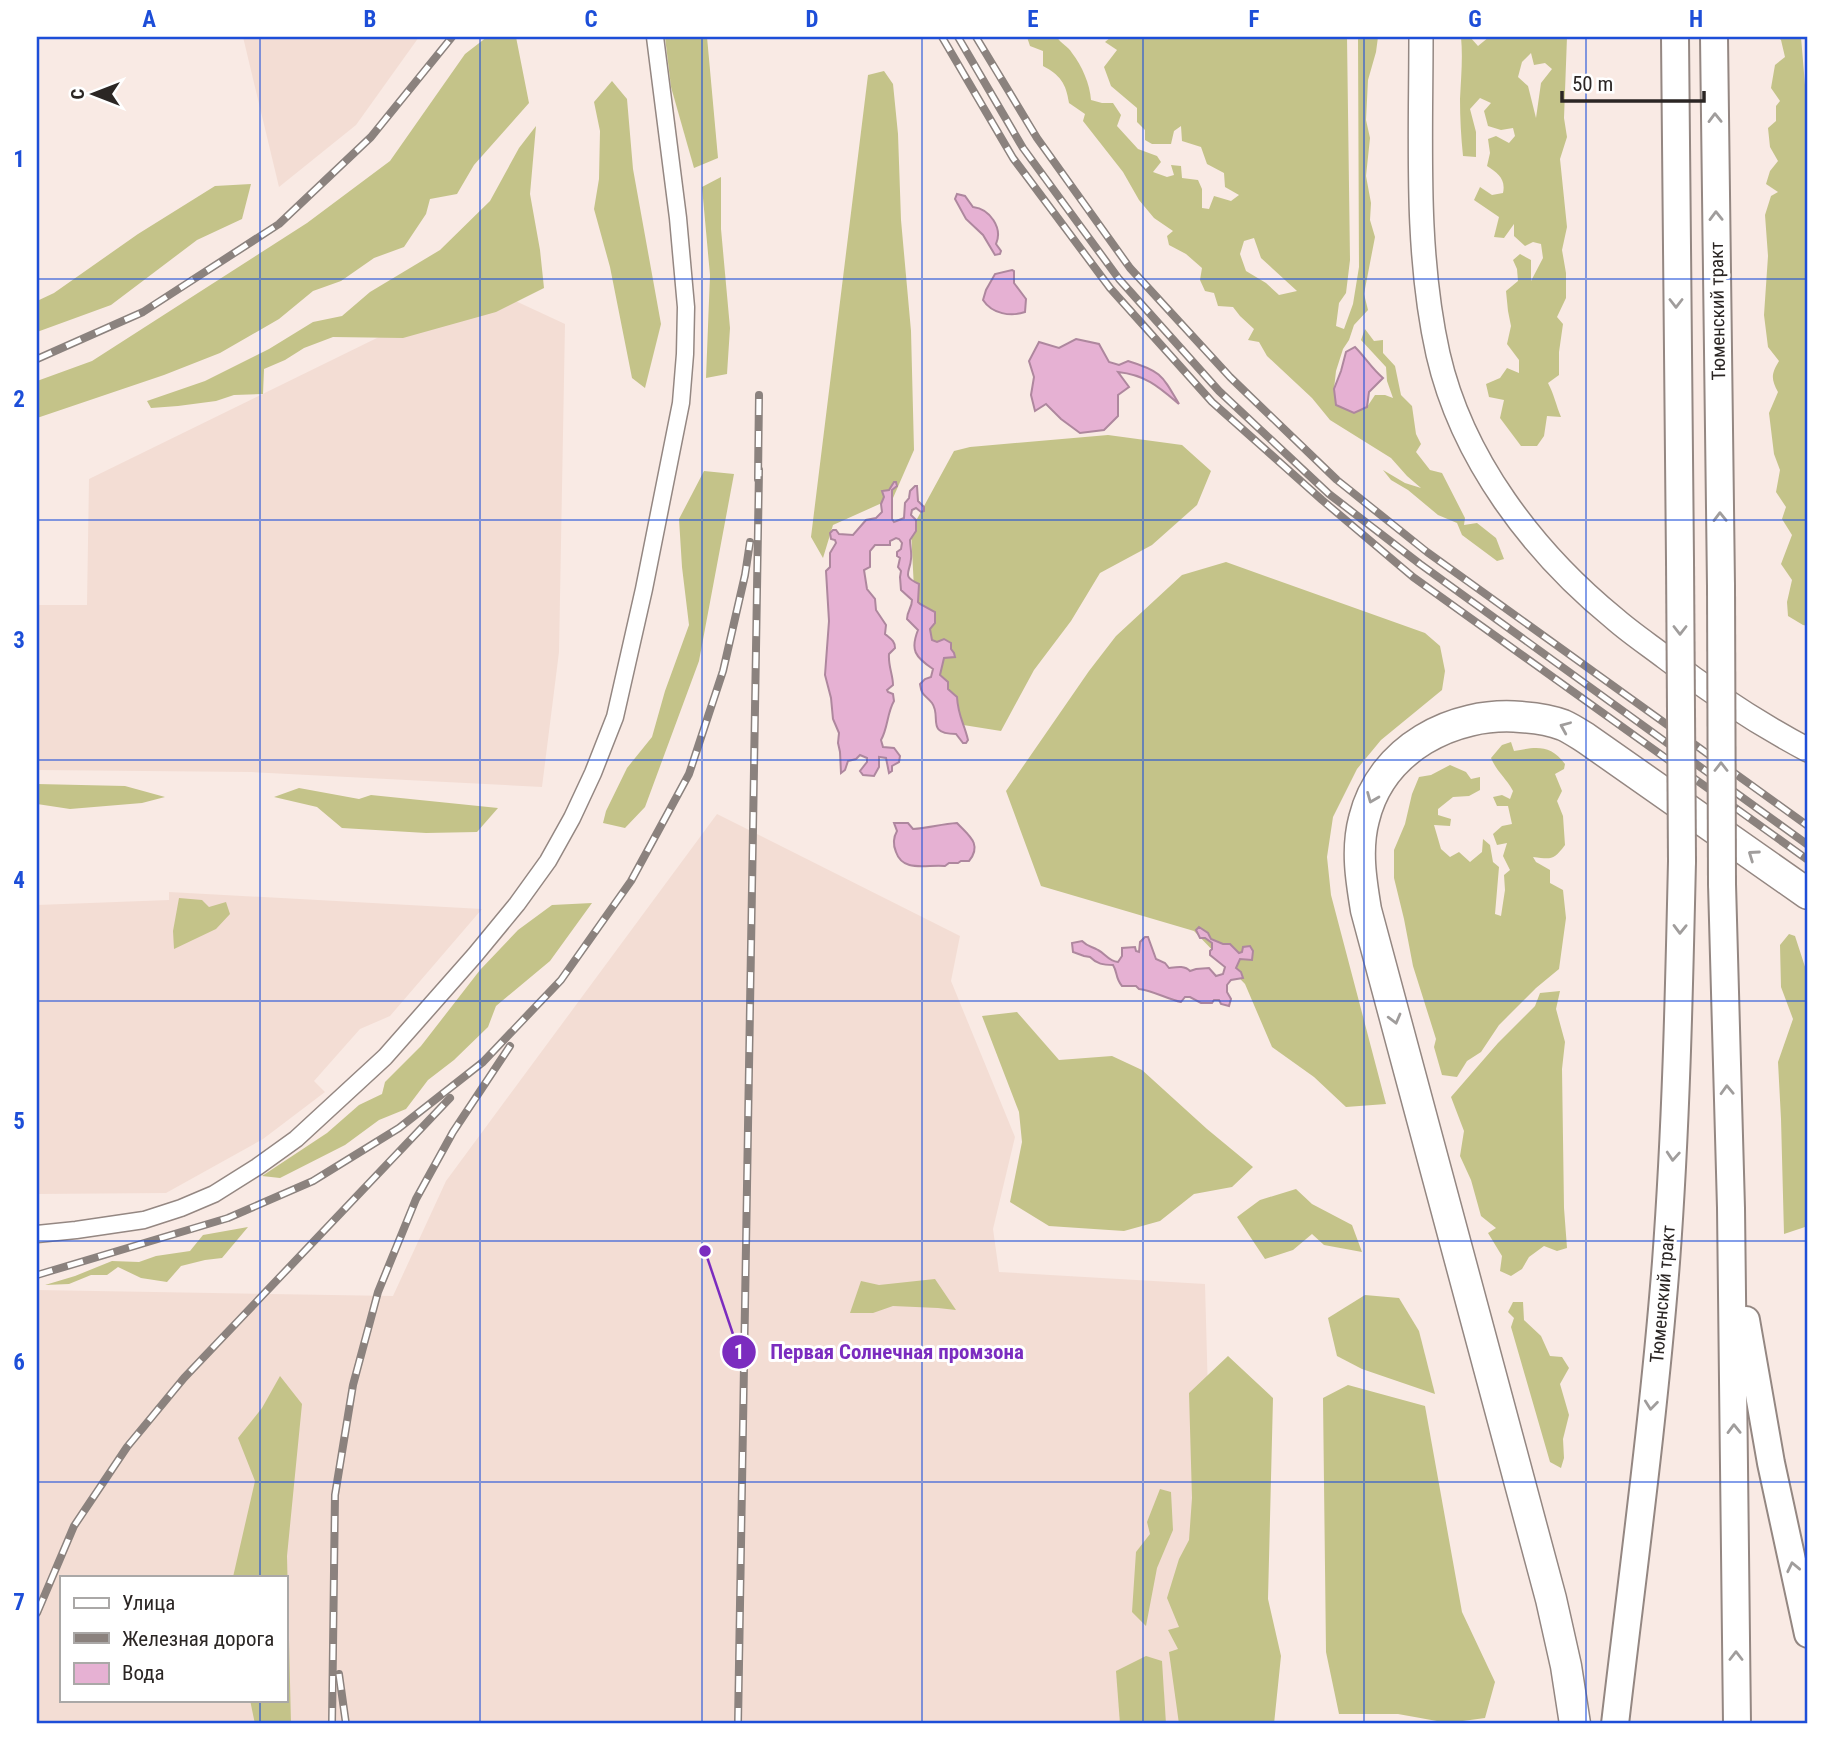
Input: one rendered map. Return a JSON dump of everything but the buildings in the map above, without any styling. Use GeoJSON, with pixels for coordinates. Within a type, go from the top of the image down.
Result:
{"type":"FeatureCollection","features":[{"type":"Feature","properties":{"kind":"highway"},"geometry":{"type":"LineString","coordinates":[[1575,1724],[1551,1599],[1366,911],[1359,850],[1364,819],[1374,790],[1388,770],[1405,752],[1428,735],[1455,723],[1480,718],[1507,715],[1536,718],[1563,725],[1587,738],[1808,894]]}},
{"type":"Feature","properties":{"kind":"main road"},"geometry":{"type":"LineString","coordinates":[[1421,37],[1422,209],[1429,301],[1439,357],[1452,398],[1490,479],[1544,550],[1614,619],[1750,719],[1808,750]]}},
{"type":"Feature","properties":{"kind":"main road","name":"Тюменский тракт"},"geometry":{"type":"LineString","coordinates":[[1615,1724],[1665,1264],[1674,1135],[1682,861],[1675,37]]}},
{"type":"Feature","properties":{"kind":"main road","name":"Тюменский тракт"},"geometry":{"type":"LineString","coordinates":[[1714,37],[1721,586],[1721,884],[1731,1208]]}},
{"type":"Feature","properties":{"kind":"main road"},"geometry":{"type":"LineString","coordinates":[[1776,733],[1808,739]]}},
{"type":"Feature","properties":{"kind":"main road"},"geometry":{"type":"LineString","coordinates":[[1731,1208],[1750,1346],[1771,1463],[1808,1634]]}},
{"type":"Feature","properties":{"kind":"main road"},"geometry":{"type":"LineString","coordinates":[[1731,1208],[1737,1724]]}},
{"type":"Feature","properties":{"kind":"main road"},"geometry":{"type":"LineString","coordinates":[[1631,1724],[1640,1512]]}},
{"type":"Feature","properties":{"kind":"street"},"geometry":{"type":"LineString","coordinates":[[37,1234],[144,1220],[181,1208],[214,1194],[296,1139],[385,1057],[475,955],[548,861],[572,818],[615,717],[681,403],[686,307],[678,218],[655,37]]}},
{"type":"Feature","properties":{"kind":"shaded area"},"geometry":{"type":"Polygon","coordinates":[[[243,37],[419,37],[356,125],[279,187],[243,37]]]}},
{"type":"Feature","properties":{"kind":"shaded area"},"geometry":{"type":"Polygon","coordinates":[[[487,37],[516,37],[529,103],[474,165],[457,194],[430,199],[426,214],[404,247],[374,258],[341,281],[313,291],[279,319],[220,353],[37,418],[37,381],[92,361],[307,223],[390,161],[465,54],[487,37]]]}},
{"type":"Feature","properties":{"kind":"shaded area"},"geometry":{"type":"Polygon","coordinates":[[[665,37],[707,37],[718,158],[694,168],[671,87],[665,37]]]}},
{"type":"Feature","properties":{"kind":"shaded area"},"geometry":{"type":"Polygon","coordinates":[[[1027,37],[1057,37],[1079,64],[1091,100],[1113,103],[1121,115],[1117,126],[1138,149],[1157,156],[1161,162],[1153,172],[1167,177],[1174,175],[1171,165],[1181,166],[1182,178],[1198,180],[1202,189],[1202,208],[1209,209],[1214,196],[1231,201],[1239,195],[1225,187],[1224,173],[1207,164],[1201,147],[1182,141],[1181,126],[1174,131],[1171,144],[1152,144],[1145,140],[1145,130],[1137,122],[1137,108],[1111,86],[1104,67],[1117,50],[1105,42],[1111,37],[1347,37],[1350,260],[1346,293],[1339,303],[1336,326],[1344,329],[1353,304],[1359,267],[1358,37],[1378,37],[1368,80],[1366,120],[1370,138],[1366,176],[1371,203],[1370,220],[1375,237],[1364,294],[1368,310],[1354,325],[1343,349],[1334,389],[1367,407],[1375,395],[1393,398],[1387,381],[1386,367],[1361,340],[1365,329],[1374,341],[1383,340],[1383,353],[1395,366],[1401,395],[1412,406],[1416,434],[1421,444],[1416,452],[1430,470],[1442,473],[1465,518],[1464,525],[1477,523],[1496,538],[1504,559],[1497,561],[1462,535],[1457,523],[1438,515],[1408,490],[1391,480],[1383,470],[1405,483],[1421,488],[1391,458],[1330,420],[1312,398],[1267,356],[1259,342],[1248,340],[1254,329],[1233,307],[1218,306],[1214,293],[1205,291],[1200,280],[1202,268],[1186,254],[1169,245],[1167,236],[1173,231],[1154,218],[1139,200],[1123,172],[1083,121],[1085,114],[1069,103],[1061,80],[1043,66],[1043,51],[1030,46],[1027,37]],[[1254,238],[1244,241],[1240,254],[1246,271],[1279,295],[1297,291],[1261,258],[1254,238]]]}},
{"type":"Feature","properties":{"kind":"shaded area"},"geometry":{"type":"Polygon","coordinates":[[[1461,37],[1470,37],[1478,46],[1489,37],[1567,37],[1564,118],[1567,137],[1560,159],[1567,227],[1562,250],[1566,298],[1557,317],[1563,324],[1559,375],[1548,383],[1561,417],[1547,416],[1544,436],[1537,446],[1521,446],[1500,418],[1504,400],[1489,397],[1486,384],[1500,378],[1507,368],[1519,373],[1519,360],[1507,344],[1511,326],[1506,291],[1518,281],[1513,260],[1520,254],[1531,260],[1531,281],[1543,258],[1541,244],[1533,242],[1525,246],[1514,236],[1514,224],[1504,238],[1494,237],[1499,217],[1474,200],[1480,187],[1492,195],[1503,193],[1500,177],[1487,166],[1490,153],[1488,139],[1496,136],[1509,143],[1515,136],[1513,128],[1501,130],[1488,126],[1484,111],[1491,103],[1480,98],[1470,109],[1476,132],[1476,157],[1463,156],[1460,106],[1461,37]],[[1531,53],[1522,62],[1518,77],[1528,86],[1536,118],[1541,83],[1552,69],[1545,63],[1534,65],[1531,53]]]}},
{"type":"Feature","properties":{"kind":"shaded area"},"geometry":{"type":"Polygon","coordinates":[[[1778,37],[1801,37],[1808,112],[1808,626],[1788,616],[1787,602],[1792,580],[1781,564],[1792,535],[1782,519],[1786,507],[1776,492],[1780,470],[1774,454],[1769,413],[1778,392],[1773,376],[1779,361],[1768,347],[1764,315],[1768,256],[1765,215],[1771,196],[1778,192],[1766,184],[1770,171],[1778,161],[1770,147],[1768,128],[1776,121],[1776,106],[1780,101],[1771,88],[1775,65],[1785,57],[1778,37]]]}},
{"type":"Feature","properties":{"kind":"shaded area"},"geometry":{"type":"Polygon","coordinates":[[[884,71],[893,84],[898,134],[901,220],[911,331],[914,450],[893,498],[833,525],[823,558],[811,537],[868,75],[884,71]]]}},
{"type":"Feature","properties":{"kind":"shaded area"},"geometry":{"type":"Polygon","coordinates":[[[612,81],[627,99],[633,169],[661,324],[645,388],[632,378],[610,267],[594,209],[599,179],[600,131],[594,102],[612,81]]]}},
{"type":"Feature","properties":{"kind":"shaded area"},"geometry":{"type":"Polygon","coordinates":[[[536,126],[530,194],[544,288],[496,312],[403,338],[333,337],[304,348],[264,369],[263,394],[234,395],[216,401],[151,408],[147,401],[205,381],[269,349],[313,322],[342,316],[370,292],[440,250],[490,201],[519,148],[536,126]]]}},
{"type":"Feature","properties":{"kind":"shaded area"},"geometry":{"type":"Polygon","coordinates":[[[721,177],[721,229],[730,328],[727,374],[706,378],[710,275],[702,187],[721,177]]]}},
{"type":"Feature","properties":{"kind":"shaded area"},"geometry":{"type":"Polygon","coordinates":[[[251,184],[242,219],[197,240],[111,305],[37,332],[37,301],[54,293],[138,234],[215,186],[251,184]]]}},
{"type":"Feature","properties":{"kind":"shaded area"},"geometry":{"type":"Polygon","coordinates":[[[483,286],[565,324],[559,652],[542,787],[251,772],[37,770],[37,605],[87,605],[89,479],[483,286]]]}},
{"type":"Feature","properties":{"kind":"shaded area"},"geometry":{"type":"Polygon","coordinates":[[[1108,435],[1182,445],[1211,471],[1197,505],[1152,545],[1100,573],[1071,621],[1034,670],[1001,731],[957,724],[928,653],[914,589],[911,530],[954,451],[970,447],[1108,435]]]}},
{"type":"Feature","properties":{"kind":"shaded area"},"geometry":{"type":"Polygon","coordinates":[[[704,471],[734,474],[699,661],[645,807],[625,828],[603,823],[627,768],[652,737],[689,625],[679,519],[704,471]]]}},
{"type":"Feature","properties":{"kind":"shaded area"},"geometry":{"type":"Polygon","coordinates":[[[1226,562],[1425,633],[1440,646],[1445,671],[1442,690],[1381,740],[1357,769],[1333,817],[1327,857],[1331,895],[1386,1104],[1346,1107],[1314,1077],[1272,1047],[1245,984],[1194,931],[1041,886],[1006,791],[1116,636],[1182,575],[1226,562]]]}},
{"type":"Feature","properties":{"kind":"shaded area"},"geometry":{"type":"Polygon","coordinates":[[[1511,742],[1514,751],[1542,748],[1554,753],[1565,764],[1564,769],[1555,774],[1562,791],[1557,801],[1563,816],[1565,845],[1551,858],[1533,857],[1536,862],[1550,870],[1550,883],[1563,890],[1566,918],[1559,969],[1499,1025],[1481,1052],[1467,1061],[1457,1077],[1442,1075],[1434,1047],[1436,1039],[1413,966],[1394,878],[1394,850],[1419,777],[1431,775],[1450,765],[1466,772],[1471,779],[1480,777],[1480,790],[1469,796],[1453,797],[1438,809],[1438,815],[1451,819],[1450,826],[1434,825],[1441,849],[1450,857],[1459,852],[1470,862],[1482,852],[1483,839],[1490,845],[1493,862],[1499,867],[1495,914],[1501,916],[1504,875],[1510,870],[1503,856],[1507,843],[1497,845],[1493,834],[1502,826],[1512,824],[1508,806],[1497,806],[1493,797],[1502,795],[1510,799],[1513,791],[1491,758],[1502,745],[1511,742]]]}},
{"type":"Feature","properties":{"kind":"shaded area"},"geometry":{"type":"Polygon","coordinates":[[[37,784],[125,786],[165,797],[142,803],[70,809],[37,804],[37,784]]]}},
{"type":"Feature","properties":{"kind":"shaded area"},"geometry":{"type":"Polygon","coordinates":[[[299,788],[359,799],[371,795],[498,808],[477,832],[426,833],[342,828],[317,807],[274,797],[299,788]]]}},
{"type":"Feature","properties":{"kind":"shaded area"},"geometry":{"type":"Polygon","coordinates":[[[717,814],[960,936],[951,981],[1015,1137],[993,1229],[999,1272],[1205,1284],[1217,1724],[37,1724],[37,1290],[393,1296],[446,1181],[717,814]]]}},
{"type":"Feature","properties":{"kind":"shaded area"},"geometry":{"type":"Polygon","coordinates":[[[169,892],[482,909],[390,1016],[360,1029],[314,1081],[325,1092],[263,1139],[166,1193],[37,1194],[37,905],[169,900],[169,892]]]}},
{"type":"Feature","properties":{"kind":"shaded area"},"geometry":{"type":"Polygon","coordinates":[[[179,898],[202,900],[209,907],[226,902],[230,914],[216,929],[174,949],[173,931],[179,898]]]}},
{"type":"Feature","properties":{"kind":"shaded area"},"geometry":{"type":"Polygon","coordinates":[[[592,903],[550,961],[496,1006],[488,1027],[454,1060],[428,1080],[406,1109],[379,1120],[345,1145],[280,1178],[262,1176],[327,1133],[359,1105],[382,1094],[385,1082],[421,1046],[480,970],[518,930],[552,905],[592,903]]]}},
{"type":"Feature","properties":{"kind":"shaded area"},"geometry":{"type":"Polygon","coordinates":[[[1789,934],[1795,936],[1808,976],[1808,1226],[1784,1234],[1778,1062],[1793,1019],[1781,987],[1780,945],[1789,934]]]}},
{"type":"Feature","properties":{"kind":"shaded area"},"geometry":{"type":"Polygon","coordinates":[[[1560,991],[1556,1009],[1565,1042],[1562,1069],[1567,1248],[1557,1251],[1544,1246],[1529,1257],[1522,1269],[1511,1276],[1500,1271],[1502,1256],[1488,1233],[1496,1228],[1481,1216],[1471,1180],[1460,1156],[1464,1131],[1451,1097],[1535,1006],[1540,993],[1560,991]]]}},
{"type":"Feature","properties":{"kind":"shaded area"},"geometry":{"type":"Polygon","coordinates":[[[1017,1012],[1059,1060],[1112,1056],[1142,1070],[1253,1167],[1232,1187],[1194,1194],[1160,1221],[1124,1231],[1049,1226],[1010,1202],[1022,1142],[1019,1112],[982,1016],[1017,1012]]]}},
{"type":"Feature","properties":{"kind":"shaded area"},"geometry":{"type":"Polygon","coordinates":[[[1296,1189],[1312,1204],[1352,1225],[1362,1252],[1324,1245],[1312,1234],[1293,1250],[1265,1259],[1237,1217],[1260,1200],[1296,1189]]]}},
{"type":"Feature","properties":{"kind":"shaded area"},"geometry":{"type":"Polygon","coordinates":[[[248,1227],[222,1258],[181,1266],[167,1282],[141,1278],[118,1267],[107,1275],[91,1275],[69,1284],[45,1285],[112,1261],[139,1262],[156,1256],[190,1251],[203,1235],[248,1227]]]}},
{"type":"Feature","properties":{"kind":"shaded area"},"geometry":{"type":"Polygon","coordinates":[[[935,1279],[956,1310],[893,1306],[873,1313],[850,1313],[861,1281],[879,1285],[935,1279]]]}},
{"type":"Feature","properties":{"kind":"shaded area"},"geometry":{"type":"Polygon","coordinates":[[[1365,1295],[1399,1298],[1419,1331],[1435,1394],[1362,1369],[1337,1356],[1328,1318],[1365,1295]]]}},
{"type":"Feature","properties":{"kind":"shaded area"},"geometry":{"type":"Polygon","coordinates":[[[1513,1302],[1523,1302],[1524,1320],[1541,1336],[1550,1356],[1562,1357],[1569,1368],[1560,1384],[1569,1415],[1563,1439],[1564,1458],[1561,1468],[1550,1462],[1511,1327],[1514,1318],[1508,1312],[1513,1302]]]}},
{"type":"Feature","properties":{"kind":"shaded area"},"geometry":{"type":"Polygon","coordinates":[[[1228,1356],[1273,1398],[1268,1599],[1281,1656],[1274,1724],[1179,1724],[1169,1652],[1178,1649],[1168,1630],[1179,1627],[1167,1598],[1179,1559],[1189,1540],[1192,1498],[1189,1393],[1228,1356]]]}},
{"type":"Feature","properties":{"kind":"shaded area"},"geometry":{"type":"Polygon","coordinates":[[[280,1376],[302,1404],[287,1556],[291,1724],[255,1724],[250,1702],[287,1702],[287,1576],[233,1576],[255,1481],[238,1438],[262,1408],[280,1376]]]}},
{"type":"Feature","properties":{"kind":"shaded area"},"geometry":{"type":"Polygon","coordinates":[[[1348,1385],[1425,1406],[1462,1612],[1495,1682],[1485,1718],[1448,1723],[1398,1714],[1339,1714],[1326,1652],[1323,1398],[1348,1385]]]}},
{"type":"Feature","properties":{"kind":"shaded area"},"geometry":{"type":"Polygon","coordinates":[[[1160,1489],[1171,1492],[1173,1530],[1157,1568],[1146,1626],[1132,1612],[1136,1552],[1150,1534],[1147,1522],[1160,1489]]]}},
{"type":"Feature","properties":{"kind":"shaded area"},"geometry":{"type":"Polygon","coordinates":[[[1146,1656],[1162,1661],[1166,1724],[1120,1724],[1116,1671],[1146,1656]]]}},
{"type":"Feature","properties":{"kind":"water"},"geometry":{"type":"Polygon","coordinates":[[[957,194],[965,196],[973,207],[990,215],[998,232],[996,244],[1000,254],[995,255],[983,235],[966,219],[955,199],[957,194]]]}},
{"type":"Feature","properties":{"kind":"water"},"geometry":{"type":"Polygon","coordinates":[[[1012,270],[1014,283],[1026,299],[1025,312],[1008,314],[991,308],[983,300],[995,274],[1012,270]]]}},
{"type":"Feature","properties":{"kind":"water"},"geometry":{"type":"Polygon","coordinates":[[[1076,339],[1099,344],[1109,362],[1119,365],[1128,361],[1154,371],[1164,380],[1179,404],[1144,379],[1118,372],[1129,387],[1118,395],[1118,416],[1104,430],[1080,433],[1046,404],[1035,411],[1031,395],[1034,377],[1029,361],[1039,342],[1059,348],[1076,339]]]}},
{"type":"Feature","properties":{"kind":"water"},"geometry":{"type":"Polygon","coordinates":[[[1355,347],[1383,378],[1369,392],[1367,407],[1354,413],[1336,405],[1334,389],[1346,352],[1355,347]]]}},
{"type":"Feature","properties":{"kind":"water"},"geometry":{"type":"Polygon","coordinates":[[[894,482],[897,486],[892,490],[894,522],[904,518],[905,503],[915,486],[918,501],[924,507],[921,512],[916,508],[912,510],[916,531],[910,540],[908,576],[919,584],[918,602],[935,612],[935,623],[930,629],[932,640],[937,642],[944,639],[951,643],[955,657],[944,658],[940,675],[948,682],[948,689],[957,697],[968,740],[963,743],[956,734],[937,728],[935,708],[922,691],[920,684],[931,677],[933,669],[918,657],[914,648],[918,630],[907,619],[912,600],[901,590],[901,571],[898,567],[900,558],[897,552],[902,543],[896,538],[890,541],[890,545],[875,545],[870,551],[870,567],[864,570],[867,589],[875,599],[876,610],[886,625],[885,634],[895,646],[889,654],[893,685],[887,690],[893,694],[894,701],[881,740],[883,747],[894,748],[900,756],[899,762],[892,766],[889,773],[886,758],[879,757],[879,767],[874,776],[863,775],[860,771],[867,758],[860,755],[848,761],[841,773],[839,733],[833,719],[825,675],[829,621],[826,571],[830,567],[830,553],[836,543],[831,539],[830,533],[836,530],[839,534],[853,535],[866,520],[876,518],[882,512],[882,491],[889,490],[894,482]]]}},
{"type":"Feature","properties":{"kind":"water"},"geometry":{"type":"Polygon","coordinates":[[[894,823],[908,823],[913,829],[957,823],[972,840],[975,850],[969,861],[949,863],[945,866],[916,866],[904,863],[899,859],[894,847],[897,831],[894,823]]]}},
{"type":"Feature","properties":{"kind":"water"},"geometry":{"type":"Polygon","coordinates":[[[1199,927],[1208,933],[1211,939],[1230,944],[1239,953],[1243,947],[1250,946],[1253,951],[1252,960],[1240,959],[1236,968],[1243,978],[1231,980],[1227,985],[1231,999],[1229,1006],[1221,1004],[1219,1000],[1201,1003],[1190,997],[1185,997],[1181,1002],[1136,986],[1122,986],[1113,965],[1100,964],[1090,957],[1073,952],[1072,943],[1082,941],[1118,962],[1122,956],[1122,948],[1135,947],[1139,952],[1140,942],[1148,937],[1156,959],[1169,968],[1183,967],[1190,971],[1209,968],[1216,976],[1223,974],[1225,967],[1210,955],[1212,943],[1200,938],[1196,930],[1199,927]]]}},
{"type":"Feature","properties":{"kind":"railway"},"geometry":{"type":"LineString","coordinates":[[37,359],[143,312],[279,224],[371,137],[452,37]]}},
{"type":"Feature","properties":{"kind":"railway"},"geometry":{"type":"LineString","coordinates":[[942,37],[1013,158],[1110,288],[1212,402],[1413,577],[1808,860]]}},
{"type":"Feature","properties":{"kind":"railway"},"geometry":{"type":"LineString","coordinates":[[958,37],[1023,148],[1119,279],[1219,391],[1329,494],[1420,564],[1808,845]]}},
{"type":"Feature","properties":{"kind":"railway"},"geometry":{"type":"LineString","coordinates":[[976,37],[1037,138],[1130,268],[1230,377],[1337,480],[1427,552],[1808,826]]}},
{"type":"Feature","properties":{"kind":"railway"},"geometry":{"type":"LineString","coordinates":[[758,479],[759,395]]}},
{"type":"Feature","properties":{"kind":"railway"},"geometry":{"type":"LineString","coordinates":[[738,1724],[759,470]]}},
{"type":"Feature","properties":{"kind":"railway"},"geometry":{"type":"LineString","coordinates":[[37,1275],[228,1218],[313,1181],[399,1128],[483,1062],[561,980],[631,881],[689,774],[723,671],[750,542]]}},
{"type":"Feature","properties":{"kind":"railway"},"geometry":{"type":"LineString","coordinates":[[332,1724],[335,1495],[353,1385],[378,1292],[416,1199],[453,1132],[510,1046]]}},
{"type":"Feature","properties":{"kind":"railway"},"geometry":{"type":"LineString","coordinates":[[37,1613],[74,1526],[127,1447],[184,1378],[450,1098]]}},
{"type":"Feature","properties":{"kind":"railway"},"geometry":{"type":"LineString","coordinates":[[339,1674],[346,1724]]}},
{"type":"Feature","properties":{"kind":"place","name":"Первая Солнечная промзона"},"geometry":{"type":"Point","coordinates":[705,1251]}}]}
